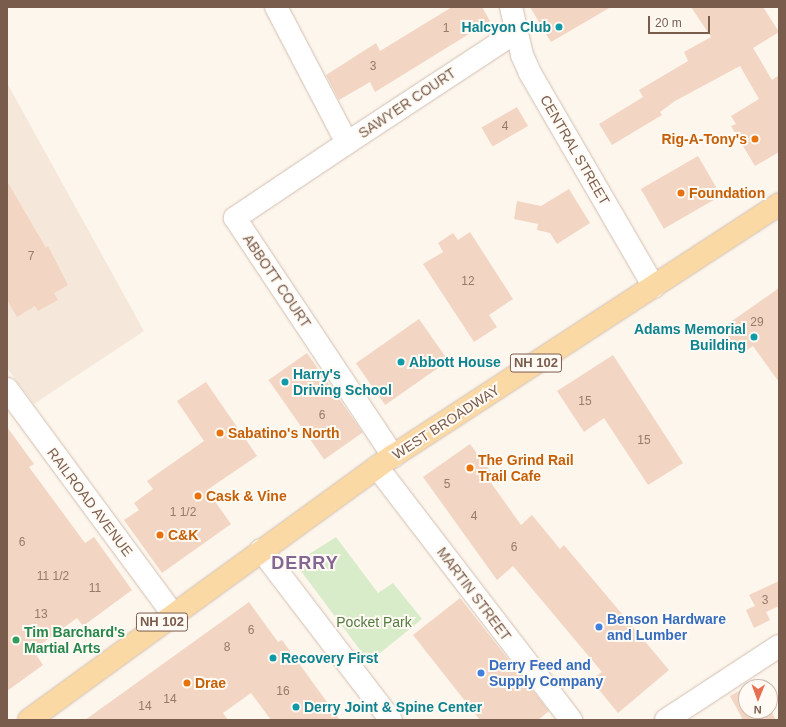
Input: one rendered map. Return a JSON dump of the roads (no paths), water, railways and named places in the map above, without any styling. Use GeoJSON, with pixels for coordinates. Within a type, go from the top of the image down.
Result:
{"type":"FeatureCollection","features":[{"type":"Feature","properties":{"kind":"main road","name":"WEST BROADWAY"},"geometry":{"type":"LineString","coordinates":[[261,550],[385,462],[779,204]]}},
{"type":"Feature","properties":{"kind":"main road","name":"NH 102"},"geometry":{"type":"LineString","coordinates":[[29,720],[261,550]]}},
{"type":"Feature","properties":{"kind":"street","name":"SAWYER COURT"},"geometry":{"type":"LineString","coordinates":[[276,7],[347,143],[516,32]]}},
{"type":"Feature","properties":{"kind":"street","name":"CENTRAL STREET"},"geometry":{"type":"LineString","coordinates":[[511,7],[522,55],[543,98],[654,287]]}},
{"type":"Feature","properties":{"kind":"street","name":"ABBOTT COURT"},"geometry":{"type":"LineString","coordinates":[[347,143],[235,218],[290,299],[385,462]]}},
{"type":"Feature","properties":{"kind":"street","name":"RAILROAD AVENUE"},"geometry":{"type":"LineString","coordinates":[[7,389],[173,614]]}},
{"type":"Feature","properties":{"kind":"street","name":"MARTIN STREET"},"geometry":{"type":"LineString","coordinates":[[385,462],[571,720]]}},
{"type":"Feature","properties":{"kind":"street"},"geometry":{"type":"LineString","coordinates":[[261,550],[391,720]]}},
{"type":"Feature","properties":{"kind":"street"},"geometry":{"type":"LineString","coordinates":[[666,720],[779,646]]}},
{"type":"Feature","properties":{"kind":"place","name":"Halcyon Club"},"geometry":{"type":"Point","coordinates":[559,27]}},
{"type":"Feature","properties":{"kind":"place","name":"Rig-A-Tony's"},"geometry":{"type":"Point","coordinates":[755,139]}},
{"type":"Feature","properties":{"kind":"place","name":"Foundation"},"geometry":{"type":"Point","coordinates":[681,193]}},
{"type":"Feature","properties":{"kind":"place","name":"Adams Memorial Building"},"geometry":{"type":"Point","coordinates":[754,337]}},
{"type":"Feature","properties":{"kind":"place","name":"Abbott House"},"geometry":{"type":"Point","coordinates":[401,362]}},
{"type":"Feature","properties":{"kind":"place","name":"Harry's Driving School"},"geometry":{"type":"Point","coordinates":[285,382]}},
{"type":"Feature","properties":{"kind":"place","name":"Sabatino's North"},"geometry":{"type":"Point","coordinates":[220,433]}},
{"type":"Feature","properties":{"kind":"place","name":"The Grind Rail Trail Cafe"},"geometry":{"type":"Point","coordinates":[470,468]}},
{"type":"Feature","properties":{"kind":"place","name":"Cask & Vine"},"geometry":{"type":"Point","coordinates":[198,496]}},
{"type":"Feature","properties":{"kind":"place","name":"C&K"},"geometry":{"type":"Point","coordinates":[160,535]}},
{"type":"Feature","properties":{"kind":"place","name":"Benson Hardware and Lumber"},"geometry":{"type":"Point","coordinates":[599,627]}},
{"type":"Feature","properties":{"kind":"place","name":"Tim Barchard's Martial Arts"},"geometry":{"type":"Point","coordinates":[16,640]}},
{"type":"Feature","properties":{"kind":"place","name":"Recovery First"},"geometry":{"type":"Point","coordinates":[273,658]}},
{"type":"Feature","properties":{"kind":"place","name":"Derry Feed and Supply Company"},"geometry":{"type":"Point","coordinates":[481,673]}},
{"type":"Feature","properties":{"kind":"place","name":"Drae"},"geometry":{"type":"Point","coordinates":[187,683]}},
{"type":"Feature","properties":{"kind":"place","name":"Derry Joint & Spine Center"},"geometry":{"type":"Point","coordinates":[296,707]}},
{"type":"Feature","properties":{"kind":"district","name":"DERRY"},"geometry":{"type":"Point","coordinates":[305,563]}},
{"type":"Feature","properties":{"kind":"park label","name":"Pocket Park"},"geometry":{"type":"Point","coordinates":[374,622]}}]}
